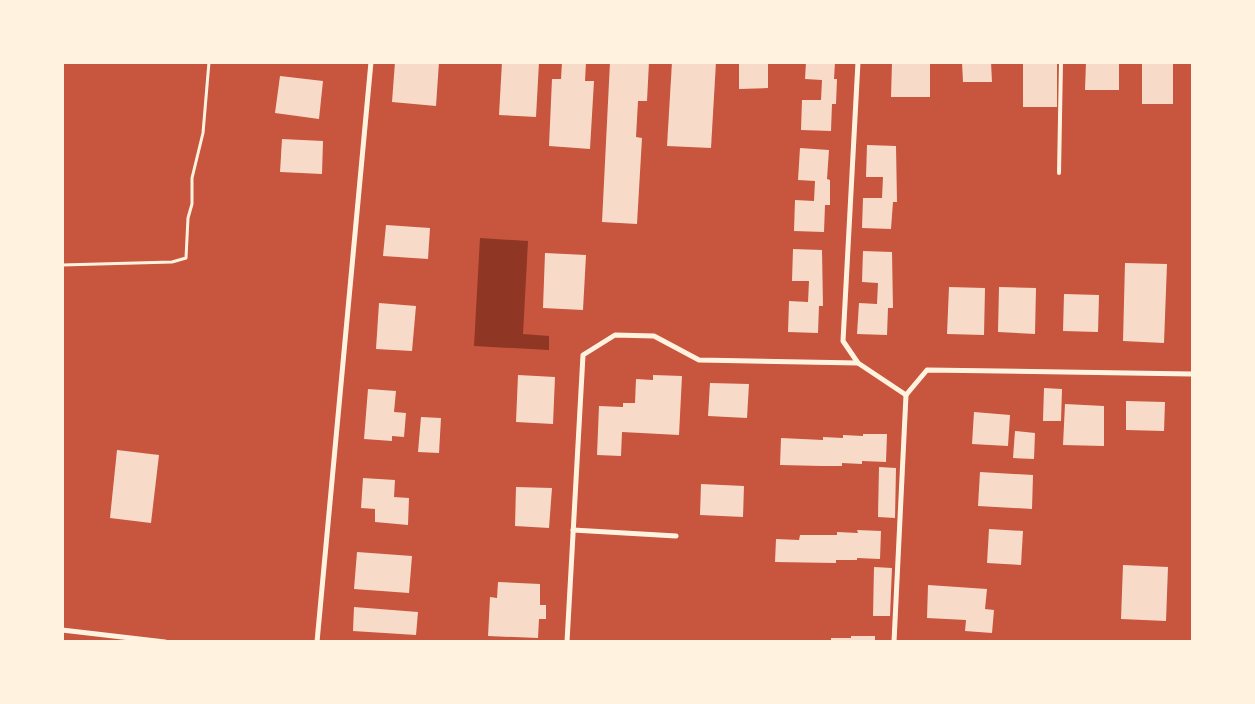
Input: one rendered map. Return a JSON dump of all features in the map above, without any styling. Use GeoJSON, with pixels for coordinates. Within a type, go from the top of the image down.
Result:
{"type":"FeatureCollection","features":[{"type":"Feature","properties":{"kind":"street"},"geometry":{"type":"LineString","coordinates":[[317,642],[371,62]]}},
{"type":"Feature","properties":{"kind":"street"},"geometry":{"type":"LineString","coordinates":[[858,62],[843,341],[858,363],[906,395]]}},
{"type":"Feature","properties":{"kind":"street"},"geometry":{"type":"LineString","coordinates":[[567,642],[583,355],[615,335],[654,336],[699,360],[858,363]]}},
{"type":"Feature","properties":{"kind":"street"},"geometry":{"type":"LineString","coordinates":[[894,642],[906,395],[927,370],[1192,374]]}},
{"type":"Feature","properties":{"kind":"street"},"geometry":{"type":"LineString","coordinates":[[573,530],[676,536]]}},
{"type":"Feature","properties":{"kind":"street"},"geometry":{"type":"LineString","coordinates":[[62,630],[165,642]]}},
{"type":"Feature","properties":{"kind":"lane"},"geometry":{"type":"LineString","coordinates":[[1059,173],[1061,62]]}},
{"type":"Feature","properties":{"kind":"lane"},"geometry":{"type":"LineString","coordinates":[[116,642],[117,635]]}},
{"type":"Feature","properties":{"kind":"path"},"geometry":{"type":"LineString","coordinates":[[62,265],[172,262],[186,258],[188,218],[192,204],[192,178],[203,133],[209,62]]}},
{"type":"Feature","properties":{"kind":"shaded area"},"geometry":{"type":"Polygon","coordinates":[[[480,238],[528,241],[523,334],[549,336],[549,350],[474,346],[480,238]]]}},
{"type":"Feature","properties":{"kind":"building"},"geometry":{"type":"Polygon","coordinates":[[[395,62],[439,62],[436,106],[392,102],[395,62]]]}},
{"type":"Feature","properties":{"kind":"building"},"geometry":{"type":"Polygon","coordinates":[[[502,62],[539,62],[536,117],[499,115],[502,62]]]}},
{"type":"Feature","properties":{"kind":"building"},"geometry":{"type":"Polygon","coordinates":[[[562,62],[586,62],[585,81],[594,81],[590,149],[549,146],[552,79],[561,79],[562,62]]]}},
{"type":"Feature","properties":{"kind":"building"},"geometry":{"type":"Polygon","coordinates":[[[610,62],[649,62],[647,101],[638,101],[636,137],[642,138],[637,224],[602,222],[610,62]]]}},
{"type":"Feature","properties":{"kind":"building"},"geometry":{"type":"Polygon","coordinates":[[[672,62],[716,62],[711,148],[667,146],[672,62]]]}},
{"type":"Feature","properties":{"kind":"building"},"geometry":{"type":"Polygon","coordinates":[[[739,62],[768,62],[768,88],[739,89],[739,62]]]}},
{"type":"Feature","properties":{"kind":"building"},"geometry":{"type":"Polygon","coordinates":[[[806,62],[835,62],[834,79],[837,79],[836,104],[832,104],[831,131],[801,130],[802,100],[821,100],[822,80],[805,79],[806,62]]]}},
{"type":"Feature","properties":{"kind":"building"},"geometry":{"type":"Polygon","coordinates":[[[892,62],[930,62],[930,97],[891,97],[892,62]]]}},
{"type":"Feature","properties":{"kind":"building"},"geometry":{"type":"Polygon","coordinates":[[[962,62],[991,62],[992,82],[963,82],[962,62]]]}},
{"type":"Feature","properties":{"kind":"building"},"geometry":{"type":"Polygon","coordinates":[[[1023,62],[1057,62],[1057,107],[1023,107],[1023,62]]]}},
{"type":"Feature","properties":{"kind":"building"},"geometry":{"type":"Polygon","coordinates":[[[1086,62],[1119,62],[1119,90],[1085,90],[1086,62]]]}},
{"type":"Feature","properties":{"kind":"building"},"geometry":{"type":"Polygon","coordinates":[[[1142,62],[1173,62],[1173,104],[1142,104],[1142,62]]]}},
{"type":"Feature","properties":{"kind":"building"},"geometry":{"type":"Polygon","coordinates":[[[280,76],[323,81],[319,119],[275,113],[280,76]]]}},
{"type":"Feature","properties":{"kind":"building"},"geometry":{"type":"Polygon","coordinates":[[[282,139],[323,141],[322,174],[280,172],[282,139]]]}},
{"type":"Feature","properties":{"kind":"building"},"geometry":{"type":"Polygon","coordinates":[[[867,145],[896,146],[897,202],[893,202],[891,229],[862,228],[863,198],[882,198],[883,177],[866,177],[867,145]]]}},
{"type":"Feature","properties":{"kind":"building"},"geometry":{"type":"Polygon","coordinates":[[[800,148],[829,150],[827,179],[830,180],[830,205],[825,205],[824,232],[794,231],[795,200],[814,201],[815,181],[798,180],[800,148]]]}},
{"type":"Feature","properties":{"kind":"building"},"geometry":{"type":"Polygon","coordinates":[[[386,225],[430,228],[428,259],[383,256],[386,225]]]}},
{"type":"Feature","properties":{"kind":"building"},"geometry":{"type":"Polygon","coordinates":[[[793,249],[822,250],[823,306],[819,306],[818,333],[788,332],[789,301],[808,302],[809,281],[792,281],[793,249]]]}},
{"type":"Feature","properties":{"kind":"building"},"geometry":{"type":"Polygon","coordinates":[[[863,251],[892,252],[893,308],[888,308],[887,335],[857,334],[859,303],[877,304],[878,283],[862,282],[863,251]]]}},
{"type":"Feature","properties":{"kind":"building"},"geometry":{"type":"Polygon","coordinates":[[[545,253],[586,255],[583,310],[543,308],[545,253]]]}},
{"type":"Feature","properties":{"kind":"building"},"geometry":{"type":"Polygon","coordinates":[[[1125,263],[1167,264],[1164,343],[1123,341],[1125,263]]]}},
{"type":"Feature","properties":{"kind":"building"},"geometry":{"type":"Polygon","coordinates":[[[949,287],[985,288],[984,335],[947,334],[949,287]]]}},
{"type":"Feature","properties":{"kind":"building"},"geometry":{"type":"Polygon","coordinates":[[[999,287],[1036,288],[1035,334],[998,332],[999,287]]]}},
{"type":"Feature","properties":{"kind":"building"},"geometry":{"type":"Polygon","coordinates":[[[1064,294],[1099,295],[1098,332],[1063,331],[1064,294]]]}},
{"type":"Feature","properties":{"kind":"building"},"geometry":{"type":"Polygon","coordinates":[[[379,303],[416,306],[412,351],[376,349],[379,303]]]}},
{"type":"Feature","properties":{"kind":"building"},"geometry":{"type":"Polygon","coordinates":[[[518,375],[555,377],[553,424],[516,422],[518,375]]]}},
{"type":"Feature","properties":{"kind":"building"},"geometry":{"type":"Polygon","coordinates":[[[653,375],[682,376],[679,435],[622,432],[621,456],[597,455],[599,406],[623,407],[623,403],[635,403],[636,379],[653,380],[653,375]]]}},
{"type":"Feature","properties":{"kind":"building"},"geometry":{"type":"Polygon","coordinates":[[[710,383],[749,384],[747,418],[708,416],[710,383]]]}},
{"type":"Feature","properties":{"kind":"building"},"geometry":{"type":"Polygon","coordinates":[[[1044,388],[1062,389],[1061,421],[1043,421],[1044,388]]]}},
{"type":"Feature","properties":{"kind":"building"},"geometry":{"type":"Polygon","coordinates":[[[368,389],[396,391],[394,412],[406,413],[404,437],[392,436],[392,441],[364,439],[368,389]]]}},
{"type":"Feature","properties":{"kind":"building"},"geometry":{"type":"Polygon","coordinates":[[[1126,401],[1165,402],[1164,431],[1126,430],[1126,401]]]}},
{"type":"Feature","properties":{"kind":"building"},"geometry":{"type":"Polygon","coordinates":[[[1065,404],[1104,406],[1104,446],[1063,445],[1065,404]]]}},
{"type":"Feature","properties":{"kind":"building"},"geometry":{"type":"Polygon","coordinates":[[[974,412],[1010,415],[1008,446],[972,444],[974,412]]]}},
{"type":"Feature","properties":{"kind":"building"},"geometry":{"type":"Polygon","coordinates":[[[421,417],[441,418],[439,453],[418,452],[421,417]]]}},
{"type":"Feature","properties":{"kind":"building"},"geometry":{"type":"Polygon","coordinates":[[[1015,431],[1035,433],[1034,459],[1013,458],[1015,431]]]}},
{"type":"Feature","properties":{"kind":"building"},"geometry":{"type":"Polygon","coordinates":[[[863,434],[887,434],[886,462],[862,461],[862,464],[842,463],[842,466],[780,465],[781,438],[823,440],[823,437],[843,438],[843,435],[863,436],[863,434]]]}},
{"type":"Feature","properties":{"kind":"building"},"geometry":{"type":"Polygon","coordinates":[[[117,450],[159,455],[151,523],[110,518],[117,450]]]}},
{"type":"Feature","properties":{"kind":"building"},"geometry":{"type":"Polygon","coordinates":[[[879,467],[896,468],[895,518],[878,517],[879,467]]]}},
{"type":"Feature","properties":{"kind":"building"},"geometry":{"type":"Polygon","coordinates":[[[980,472],[1033,475],[1032,509],[978,506],[980,472]]]}},
{"type":"Feature","properties":{"kind":"building"},"geometry":{"type":"Polygon","coordinates":[[[363,478],[395,480],[394,497],[409,498],[408,525],[375,522],[375,509],[361,508],[363,478]]]}},
{"type":"Feature","properties":{"kind":"building"},"geometry":{"type":"Polygon","coordinates":[[[701,484],[744,486],[743,517],[700,515],[701,484]]]}},
{"type":"Feature","properties":{"kind":"building"},"geometry":{"type":"Polygon","coordinates":[[[516,487],[552,488],[549,528],[515,526],[516,487]]]}},
{"type":"Feature","properties":{"kind":"building"},"geometry":{"type":"Polygon","coordinates":[[[989,529],[1023,531],[1021,565],[987,563],[989,529]]]}},
{"type":"Feature","properties":{"kind":"building"},"geometry":{"type":"Polygon","coordinates":[[[857,530],[881,531],[880,559],[857,558],[857,560],[836,560],[836,563],[775,562],[776,539],[799,540],[800,535],[837,535],[837,532],[858,533],[857,530]]]}},
{"type":"Feature","properties":{"kind":"building"},"geometry":{"type":"Polygon","coordinates":[[[357,552],[412,556],[409,593],[354,589],[357,552]]]}},
{"type":"Feature","properties":{"kind":"building"},"geometry":{"type":"Polygon","coordinates":[[[1123,565],[1168,567],[1166,621],[1121,619],[1123,565]]]}},
{"type":"Feature","properties":{"kind":"building"},"geometry":{"type":"Polygon","coordinates":[[[874,567],[892,568],[890,616],[873,616],[874,567]]]}},
{"type":"Feature","properties":{"kind":"building"},"geometry":{"type":"Polygon","coordinates":[[[498,582],[540,584],[540,605],[546,605],[546,619],[539,619],[538,638],[488,636],[490,597],[497,598],[498,582]]]}},
{"type":"Feature","properties":{"kind":"building"},"geometry":{"type":"Polygon","coordinates":[[[928,585],[987,589],[985,609],[994,610],[992,633],[965,631],[966,620],[927,618],[928,585]]]}},
{"type":"Feature","properties":{"kind":"building"},"geometry":{"type":"Polygon","coordinates":[[[354,607],[418,612],[416,635],[353,631],[354,607]]]}},
{"type":"Feature","properties":{"kind":"building"},"geometry":{"type":"Polygon","coordinates":[[[851,636],[875,636],[875,642],[831,642],[831,638],[851,638],[851,636]]]}}]}
